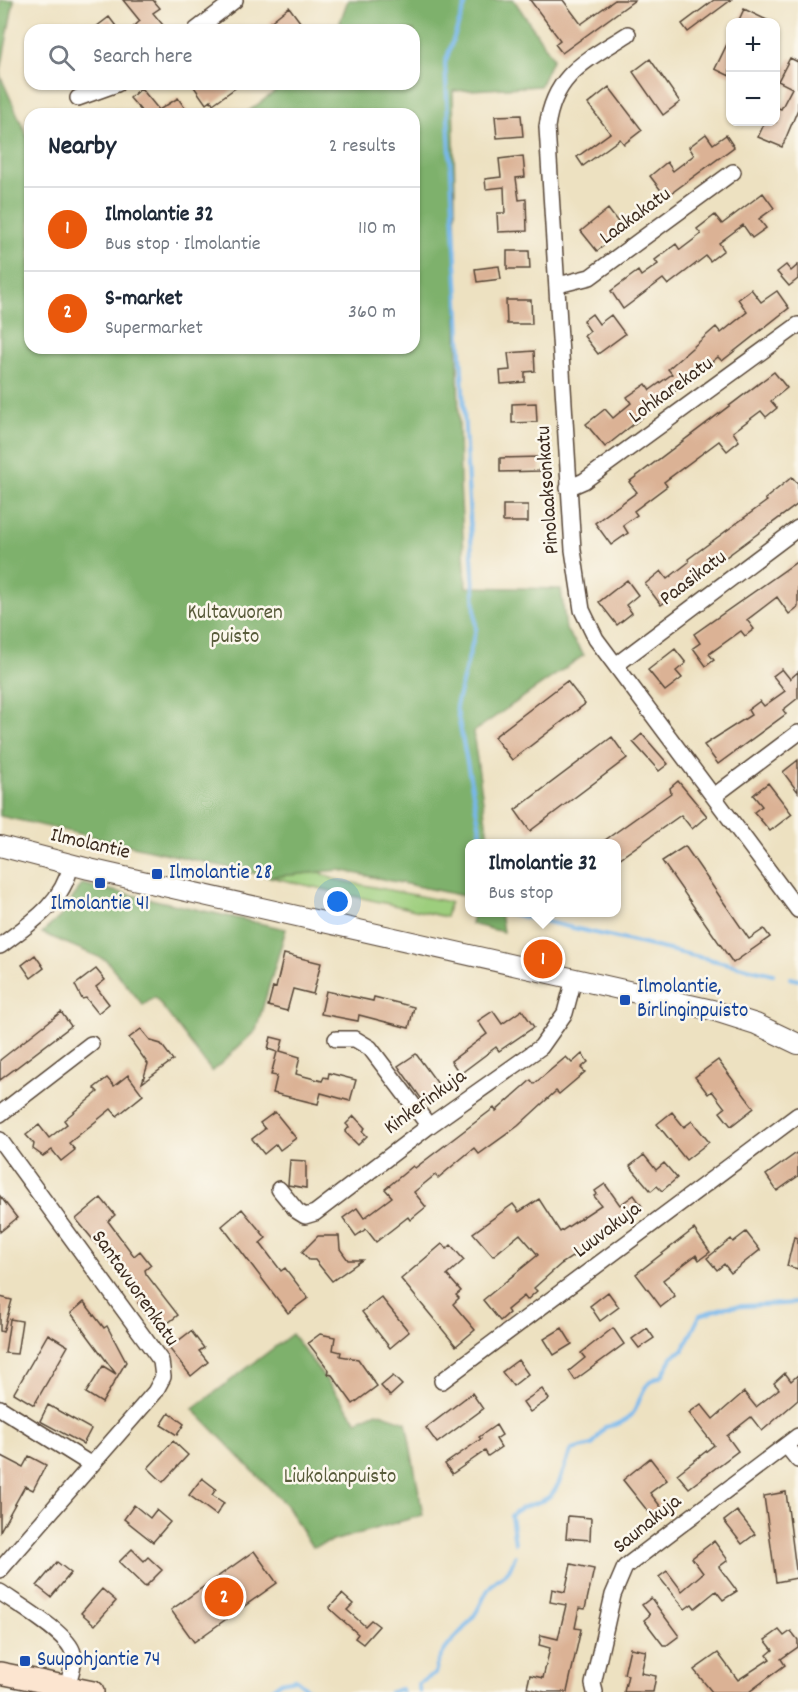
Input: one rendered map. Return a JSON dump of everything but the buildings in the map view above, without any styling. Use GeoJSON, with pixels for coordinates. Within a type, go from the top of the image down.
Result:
{"type":"FeatureCollection","features":[{"type":"Feature","properties":{"kind":"main road"},"geometry":{"type":"LineString","coordinates":[[0,1673],[93,1692]]}},
{"type":"Feature","properties":{"kind":"street"},"geometry":{"type":"LineString","coordinates":[[204,24],[235,0]]}},
{"type":"Feature","properties":{"kind":"street","name":"Pinolaaksonkatu"},"geometry":{"type":"LineString","coordinates":[[628,34],[569,74],[558,88],[550,106],[547,128],[558,285],[568,488],[573,550],[582,610],[596,639],[798,910]]}},
{"type":"Feature","properties":{"kind":"street"},"geometry":{"type":"LineString","coordinates":[[78,98],[100,90]]}},
{"type":"Feature","properties":{"kind":"street","name":"Laakakatu"},"geometry":{"type":"LineString","coordinates":[[558,285],[590,277],[733,172]]}},
{"type":"Feature","properties":{"kind":"street","name":"Lohkarekatu"},"geometry":{"type":"LineString","coordinates":[[568,488],[584,482],[798,325]]}},
{"type":"Feature","properties":{"kind":"street","name":"Paasikatu"},"geometry":{"type":"LineString","coordinates":[[616,665],[798,528]]}},
{"type":"Feature","properties":{"kind":"street"},"geometry":{"type":"LineString","coordinates":[[714,796],[798,734]]}},
{"type":"Feature","properties":{"kind":"street","name":"Ilmolantie"},"geometry":{"type":"LineString","coordinates":[[0,846],[71,865],[712,1010],[756,1024],[798,1044]]}},
{"type":"Feature","properties":{"kind":"street"},"geometry":{"type":"LineString","coordinates":[[0,946],[55,902],[65,886],[71,865]]}},
{"type":"Feature","properties":{"kind":"street","name":"Kinkerinkuja"},"geometry":{"type":"LineString","coordinates":[[279,1189],[297,1211],[305,1216],[315,1213],[429,1126],[541,1047],[565,1013],[574,979]]}},
{"type":"Feature","properties":{"kind":"street"},"geometry":{"type":"LineString","coordinates":[[336,1039],[355,1039],[370,1048],[429,1126]]}},
{"type":"Feature","properties":{"kind":"street"},"geometry":{"type":"LineString","coordinates":[[0,1114],[91,1044]]}},
{"type":"Feature","properties":{"kind":"street","name":"Luuvakuja"},"geometry":{"type":"LineString","coordinates":[[442,1381],[798,1115]]}},
{"type":"Feature","properties":{"kind":"street","name":"Santavuorenkatu"},"geometry":{"type":"LineString","coordinates":[[0,1140],[161,1361],[163,1377],[154,1392],[0,1570]]}},
{"type":"Feature","properties":{"kind":"street"},"geometry":{"type":"LineString","coordinates":[[0,1408],[90,1464]]}},
{"type":"Feature","properties":{"kind":"street"},"geometry":{"type":"LineString","coordinates":[[792,1440],[798,1460]]}},
{"type":"Feature","properties":{"kind":"street","name":"Saunakuja"},"geometry":{"type":"LineString","coordinates":[[595,1692],[593,1684],[613,1595],[625,1567],[792,1440]]}},
{"type":"Feature","properties":{"kind":"street"},"geometry":{"type":"LineString","coordinates":[[0,1592],[63,1637],[73,1650],[74,1659],[67,1686]]}},
{"type":"Feature","properties":{"kind":"green space"},"geometry":{"type":"Polygon","coordinates":[[[0,0],[14,0],[0,75],[0,0]]]}},
{"type":"Feature","properties":{"kind":"green space","name":"Kultavuoren puisto"},"geometry":{"type":"Polygon","coordinates":[[[348,0],[514,0],[553,58],[540,86],[453,91],[460,485],[466,587],[561,589],[566,630],[584,655],[473,732],[488,839],[465,839],[465,896],[339,870],[270,877],[0,816],[0,75],[24,129],[24,354],[420,354],[420,108],[253,108],[277,90],[420,90],[420,24],[339,24],[348,0]]]}},
{"type":"Feature","properties":{"kind":"green space"},"geometry":{"type":"Polygon","coordinates":[[[320,872],[333,879],[450,902],[446,917],[270,877],[320,872]]]}},
{"type":"Feature","properties":{"kind":"green space"},"geometry":{"type":"Polygon","coordinates":[[[82,884],[286,929],[256,1030],[212,1072],[155,997],[143,1005],[106,960],[42,933],[61,916],[82,884]]]}},
{"type":"Feature","properties":{"kind":"green space"},"geometry":{"type":"Polygon","coordinates":[[[472,917],[501,917],[503,932],[471,924],[472,917]]]}},
{"type":"Feature","properties":{"kind":"green space","name":"Liukolanpuisto"},"geometry":{"type":"Polygon","coordinates":[[[292,1334],[357,1421],[377,1412],[406,1422],[423,1515],[312,1547],[286,1505],[193,1409],[292,1334]]]}},
{"type":"Feature","properties":{"kind":"waterway"},"geometry":{"type":"LineString","coordinates":[[467,0],[445,63],[476,629],[456,706],[482,839]]}},
{"type":"Feature","properties":{"kind":"waterway"},"geometry":{"type":"LineString","coordinates":[[526,917],[773,974]]}},
{"type":"Feature","properties":{"kind":"waterway"},"geometry":{"type":"LineString","coordinates":[[791,978],[798,980]]}},
{"type":"Feature","properties":{"kind":"waterway"},"geometry":{"type":"LineString","coordinates":[[515,1543],[511,1516],[520,1509],[542,1501],[552,1494],[559,1483],[572,1450],[592,1445],[605,1427],[620,1423],[629,1417],[635,1410],[645,1387],[662,1376],[673,1356],[683,1350],[700,1315],[726,1307],[798,1303]]}},
{"type":"Feature","properties":{"kind":"waterway"},"geometry":{"type":"LineString","coordinates":[[420,1692],[418,1684],[435,1674],[446,1649],[478,1610],[489,1588],[509,1569],[515,1556]]}},
{"type":"Feature","properties":{"kind":"waterway"},"geometry":{"type":"LineString","coordinates":[[268,1692],[281,1682],[295,1679],[311,1692]]}},
{"type":"Feature","properties":{"kind":"waterway"},"geometry":{"type":"LineString","coordinates":[[390,1692],[401,1689],[403,1692]]}},
{"type":"Feature","properties":{"kind":"place","name":"Ilmolantie 28"},"geometry":{"type":"Point","coordinates":[157,874]}},
{"type":"Feature","properties":{"kind":"place","name":"Ilmolantie 41"},"geometry":{"type":"Point","coordinates":[100,883]}},
{"type":"Feature","properties":{"kind":"place","name":"Ilmolantie 32"},"geometry":{"type":"Point","coordinates":[543,959]}},
{"type":"Feature","properties":{"kind":"place","name":"Ilmolantie, Birlinginpuisto"},"geometry":{"type":"Point","coordinates":[625,1000]}},
{"type":"Feature","properties":{"kind":"place","name":"S-market"},"geometry":{"type":"Point","coordinates":[224,1597]}},
{"type":"Feature","properties":{"kind":"place","name":"Suupohjantie 74"},"geometry":{"type":"Point","coordinates":[25,1661]}}]}
